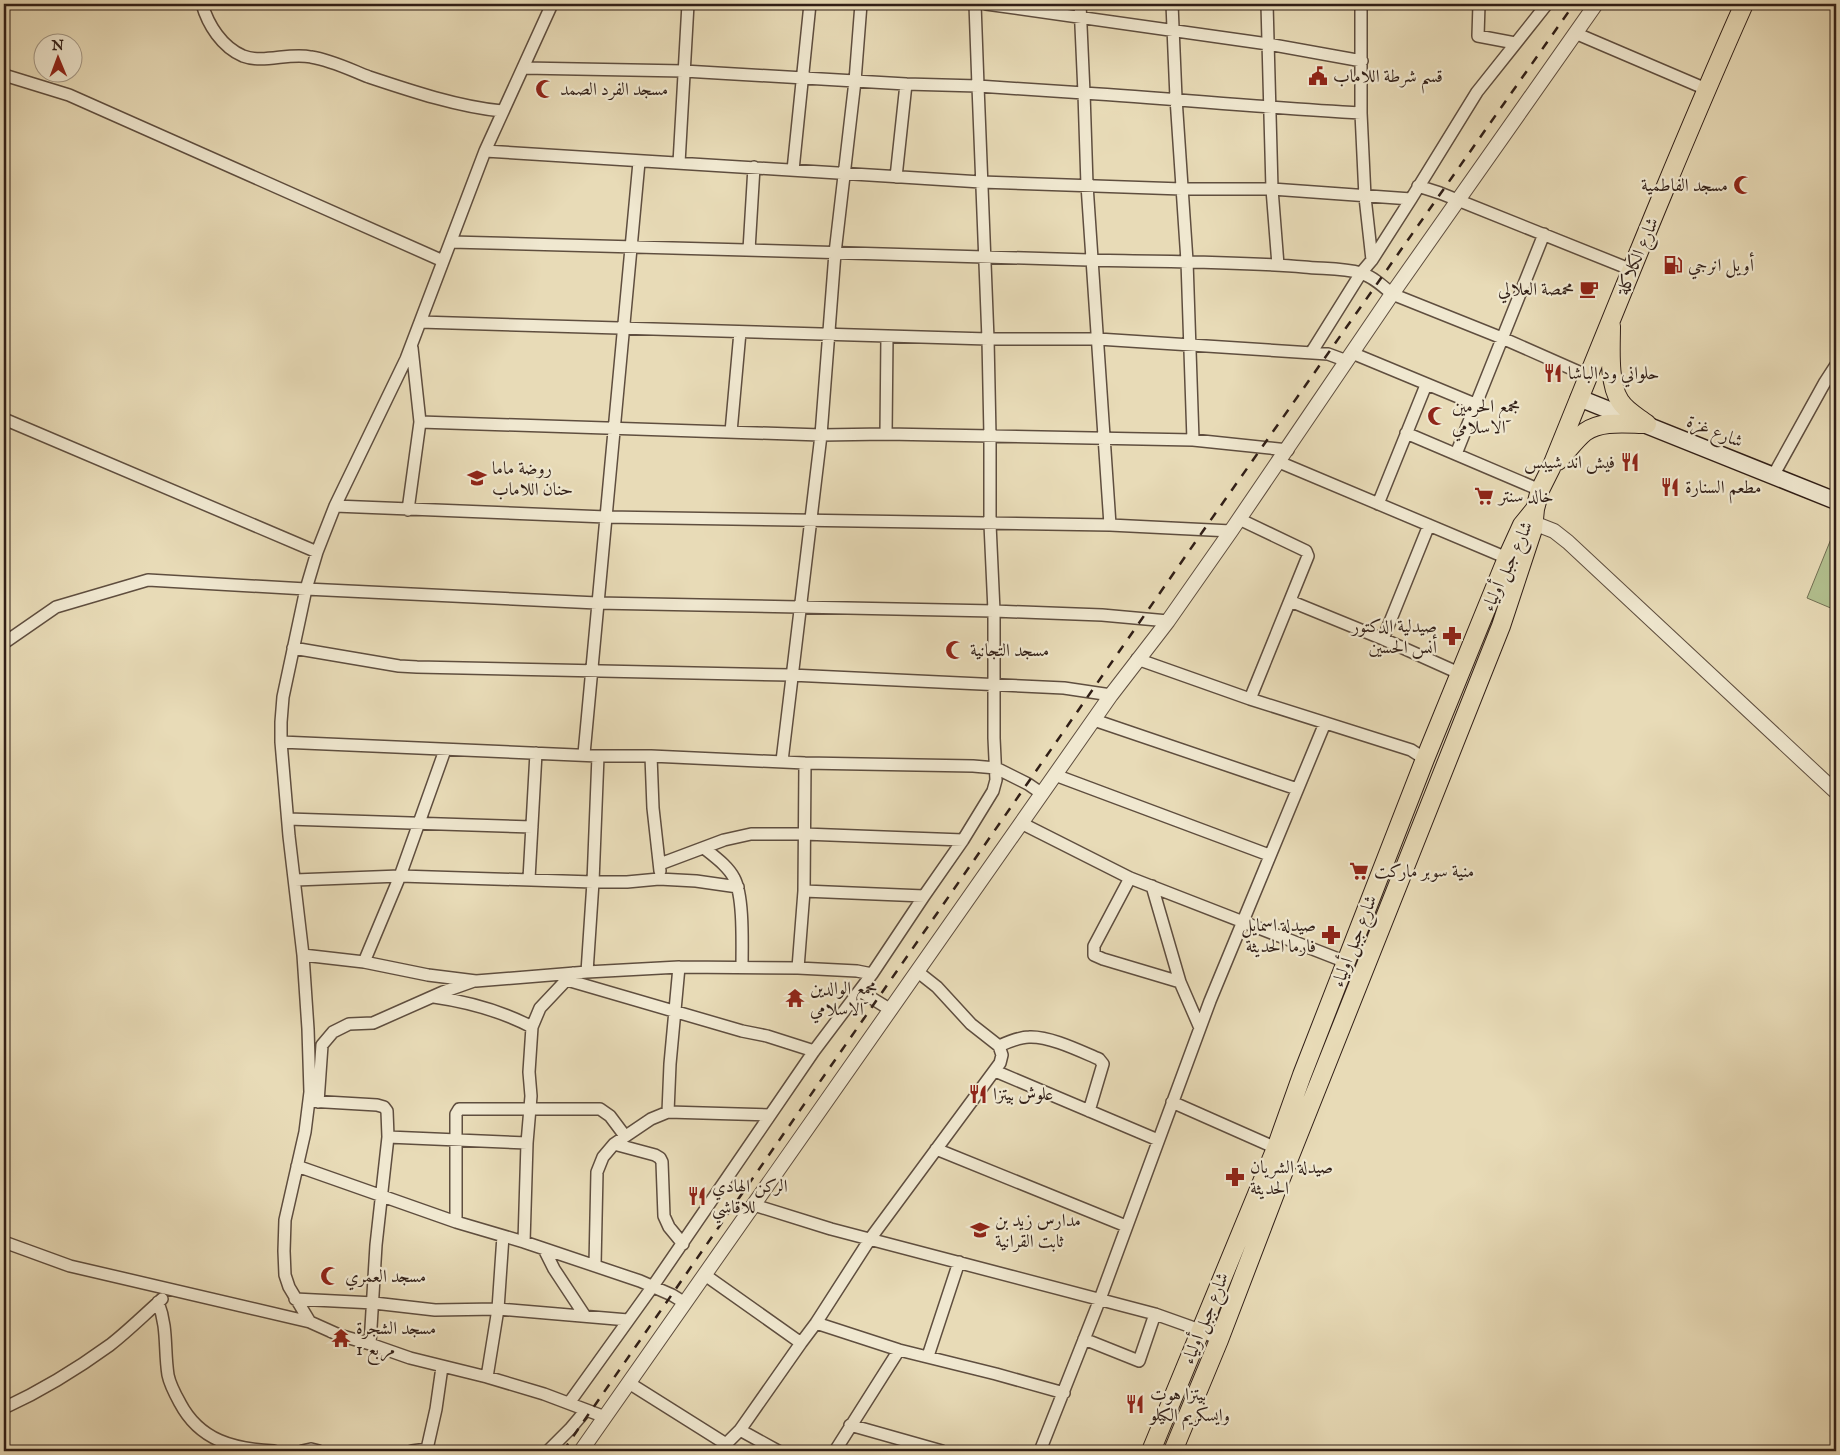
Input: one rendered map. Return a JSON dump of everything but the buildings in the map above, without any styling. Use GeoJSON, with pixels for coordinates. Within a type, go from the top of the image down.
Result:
{"type":"FeatureCollection","features":[{"type":"Feature","properties":{"kind":"main road","name":"شارع الكلاكلة"},"geometry":{"type":"LineString","coordinates":[[1532,517],[1540,490],[1551,468],[1610,319],[1706,89],[1744,4]]}},
{"type":"Feature","properties":{"kind":"main road"},"geometry":{"type":"LineString","coordinates":[[1610,319],[1612,376],[1616,394],[1626,408],[1647,424]]}},
{"type":"Feature","properties":{"kind":"main road","name":"شارع غزة"},"geometry":{"type":"LineString","coordinates":[[1579,398],[1836,501]]}},
{"type":"Feature","properties":{"kind":"main road"},"geometry":{"type":"LineString","coordinates":[[1551,468],[1585,432],[1592,428],[1614,424],[1647,424]]}},
{"type":"Feature","properties":{"kind":"main road","name":"شارع جبل أولياء"},"geometry":{"type":"LineString","coordinates":[[1151,1451],[1276,1148],[1425,759],[1507,558],[1522,525],[1532,517],[1534,529],[1501,626],[1173,1451]]}},
{"type":"Feature","properties":{"kind":"street"},"geometry":{"type":"LineString","coordinates":[[202,4],[206,18],[227,47],[245,56],[266,59],[290,55],[312,57],[376,79],[475,108],[502,111]]}},
{"type":"Feature","properties":{"kind":"street"},"geometry":{"type":"LineString","coordinates":[[313,1101],[303,955],[281,742],[283,697],[293,648],[306,589],[317,552],[335,506],[412,344],[485,151],[552,4]]}},
{"type":"Feature","properties":{"kind":"street"},"geometry":{"type":"LineString","coordinates":[[679,162],[688,4]]}},
{"type":"Feature","properties":{"kind":"street"},"geometry":{"type":"LineString","coordinates":[[793,170],[810,4]]}},
{"type":"Feature","properties":{"kind":"street"},"geometry":{"type":"LineString","coordinates":[[782,761],[821,435],[836,253],[855,81],[861,4]]}},
{"type":"Feature","properties":{"kind":"street"},"geometry":{"type":"LineString","coordinates":[[568,1402],[653,1286],[814,1051],[872,974],[994,791],[996,768],[994,611],[990,524],[988,339],[975,4]]}},
{"type":"Feature","properties":{"kind":"street"},"geometry":{"type":"LineString","coordinates":[[986,4],[1032,7],[1081,17],[1268,44],[1362,61]]}},
{"type":"Feature","properties":{"kind":"street"},"geometry":{"type":"LineString","coordinates":[[1080,4],[1087,184],[1110,525]]}},
{"type":"Feature","properties":{"kind":"street"},"geometry":{"type":"LineString","coordinates":[[1172,4],[1187,261],[1193,440]]}},
{"type":"Feature","properties":{"kind":"street"},"geometry":{"type":"LineString","coordinates":[[1267,4],[1272,189],[1278,265]]}},
{"type":"Feature","properties":{"kind":"street"},"geometry":{"type":"LineString","coordinates":[[1361,4],[1361,113],[1365,197],[1372,260]]}},
{"type":"Feature","properties":{"kind":"street"},"geometry":{"type":"LineString","coordinates":[[1479,4],[1478,36],[1515,43]]}},
{"type":"Feature","properties":{"kind":"street"},"geometry":{"type":"LineString","coordinates":[[1311,353],[1361,273],[1372,260],[1411,199],[1477,92],[1547,4]]}},
{"type":"Feature","properties":{"kind":"street"},"geometry":{"type":"LineString","coordinates":[[581,1451],[1111,694],[1168,621],[1240,519],[1392,294],[1596,4]]}},
{"type":"Feature","properties":{"kind":"street"},"geometry":{"type":"LineString","coordinates":[[1576,33],[1706,89]]}},
{"type":"Feature","properties":{"kind":"street"},"geometry":{"type":"LineString","coordinates":[[524,68],[684,71],[906,84],[978,86],[1176,98],[1269,108],[1361,113]]}},
{"type":"Feature","properties":{"kind":"street"},"geometry":{"type":"LineString","coordinates":[[4,75],[69,95],[443,261]]}},
{"type":"Feature","properties":{"kind":"street"},"geometry":{"type":"LineString","coordinates":[[896,177],[906,84]]}},
{"type":"Feature","properties":{"kind":"street"},"geometry":{"type":"LineString","coordinates":[[485,151],[981,182],[1087,184],[1182,189],[1272,189],[1411,199]]}},
{"type":"Feature","properties":{"kind":"street"},"geometry":{"type":"LineString","coordinates":[[584,754],[639,162]]}},
{"type":"Feature","properties":{"kind":"street"},"geometry":{"type":"LineString","coordinates":[[749,250],[754,167]]}},
{"type":"Feature","properties":{"kind":"street"},"geometry":{"type":"LineString","coordinates":[[1418,186],[1459,200],[1632,270]]}},
{"type":"Feature","properties":{"kind":"street"},"geometry":{"type":"LineString","coordinates":[[1456,454],[1544,234]]}},
{"type":"Feature","properties":{"kind":"street"},"geometry":{"type":"LineString","coordinates":[[451,242],[1187,261],[1278,265],[1361,273],[1378,282],[1392,294],[1502,338],[1588,376]]}},
{"type":"Feature","properties":{"kind":"street"},"geometry":{"type":"LineString","coordinates":[[420,322],[988,339],[1098,339],[1328,354],[1349,357],[1475,404]]}},
{"type":"Feature","properties":{"kind":"street"},"geometry":{"type":"LineString","coordinates":[[731,432],[740,332]]}},
{"type":"Feature","properties":{"kind":"street"},"geometry":{"type":"LineString","coordinates":[[886,434],[887,336]]}},
{"type":"Feature","properties":{"kind":"street"},"geometry":{"type":"LineString","coordinates":[[408,510],[420,422],[412,344]]}},
{"type":"Feature","properties":{"kind":"street"},"geometry":{"type":"LineString","coordinates":[[1773,476],[1836,365]]}},
{"type":"Feature","properties":{"kind":"street"},"geometry":{"type":"LineString","coordinates":[[1378,504],[1426,385]]}},
{"type":"Feature","properties":{"kind":"street"},"geometry":{"type":"LineString","coordinates":[[4,419],[317,552]]}},
{"type":"Feature","properties":{"kind":"street"},"geometry":{"type":"LineString","coordinates":[[420,422],[821,435],[886,434],[1193,440],[1288,450]]}},
{"type":"Feature","properties":{"kind":"street"},"geometry":{"type":"LineString","coordinates":[[1406,433],[1540,490]]}},
{"type":"Feature","properties":{"kind":"street"},"geometry":{"type":"LineString","coordinates":[[1279,462],[1507,558]]}},
{"type":"Feature","properties":{"kind":"street"},"geometry":{"type":"LineString","coordinates":[[335,506],[606,517],[1110,525],[1231,531]]}},
{"type":"Feature","properties":{"kind":"street"},"geometry":{"type":"LineString","coordinates":[[1532,517],[1568,542],[1836,792]]}},
{"type":"Feature","properties":{"kind":"street"},"geometry":{"type":"LineString","coordinates":[[1240,519],[1308,553],[1250,699]]}},
{"type":"Feature","properties":{"kind":"street"},"geometry":{"type":"LineString","coordinates":[[1383,639],[1429,525]]}},
{"type":"Feature","properties":{"kind":"street"},"geometry":{"type":"LineString","coordinates":[[4,643],[56,607],[148,580],[597,603],[994,611],[1168,621]]}},
{"type":"Feature","properties":{"kind":"street"},"geometry":{"type":"LineString","coordinates":[[1290,602],[1383,639],[1461,674]]}},
{"type":"Feature","properties":{"kind":"street"},"geometry":{"type":"LineString","coordinates":[[293,648],[408,667],[791,675],[1064,688],[1111,694]]}},
{"type":"Feature","properties":{"kind":"street"},"geometry":{"type":"LineString","coordinates":[[1137,659],[1250,699],[1411,750],[1425,759]]}},
{"type":"Feature","properties":{"kind":"street"},"geometry":{"type":"LineString","coordinates":[[1094,720],[1297,789]]}},
{"type":"Feature","properties":{"kind":"street"},"geometry":{"type":"LineString","coordinates":[[1040,1451],[1100,1299],[1200,1028],[1269,855],[1325,723]]}},
{"type":"Feature","properties":{"kind":"street"},"geometry":{"type":"LineString","coordinates":[[281,742],[598,756],[651,756],[805,763],[913,764],[996,768],[1028,784],[1041,793]]}},
{"type":"Feature","properties":{"kind":"street"},"geometry":{"type":"LineString","coordinates":[[364,962],[400,876],[445,750]]}},
{"type":"Feature","properties":{"kind":"street"},"geometry":{"type":"LineString","coordinates":[[529,879],[536,753]]}},
{"type":"Feature","properties":{"kind":"street"},"geometry":{"type":"LineString","coordinates":[[587,972],[598,756]]}},
{"type":"Feature","properties":{"kind":"street"},"geometry":{"type":"LineString","coordinates":[[651,756],[660,864],[659,879]]}},
{"type":"Feature","properties":{"kind":"street"},"geometry":{"type":"LineString","coordinates":[[798,968],[804,891],[805,763]]}},
{"type":"Feature","properties":{"kind":"street"},"geometry":{"type":"LineString","coordinates":[[1055,774],[1269,855]]}},
{"type":"Feature","properties":{"kind":"street"},"geometry":{"type":"LineString","coordinates":[[288,820],[532,827]]}},
{"type":"Feature","properties":{"kind":"street"},"geometry":{"type":"LineString","coordinates":[[1021,823],[1130,878],[1346,962]]}},
{"type":"Feature","properties":{"kind":"street"},"geometry":{"type":"LineString","coordinates":[[660,864],[724,840],[751,834],[963,840]]}},
{"type":"Feature","properties":{"kind":"street"},"geometry":{"type":"LineString","coordinates":[[704,848],[727,868],[738,887],[742,928],[742,967]]}},
{"type":"Feature","properties":{"kind":"street"},"geometry":{"type":"LineString","coordinates":[[295,880],[400,876],[593,882],[627,882],[659,879],[696,880],[738,887]]}},
{"type":"Feature","properties":{"kind":"street"},"geometry":{"type":"LineString","coordinates":[[1130,878],[1094,946],[1094,955],[1180,982]]}},
{"type":"Feature","properties":{"kind":"street"},"geometry":{"type":"LineString","coordinates":[[1152,886],[1180,982],[1200,1028]]}},
{"type":"Feature","properties":{"kind":"street"},"geometry":{"type":"LineString","coordinates":[[804,891],[924,896]]}},
{"type":"Feature","properties":{"kind":"street"},"geometry":{"type":"LineString","coordinates":[[303,955],[364,962],[428,975],[476,981],[570,976],[587,972],[679,968],[798,968],[857,971],[872,974]]}},
{"type":"Feature","properties":{"kind":"street"},"geometry":{"type":"LineString","coordinates":[[668,1112],[670,1064],[679,968]]}},
{"type":"Feature","properties":{"kind":"street"},"geometry":{"type":"LineString","coordinates":[[629,1383],[724,1448],[740,1430],[816,1323],[870,1240],[995,1071],[1002,1055],[999,1046],[971,1024],[937,987],[918,972]]}},
{"type":"Feature","properties":{"kind":"street"},"geometry":{"type":"LineString","coordinates":[[570,976],[676,1012],[742,1031],[767,1036],[814,1051]]}},
{"type":"Feature","properties":{"kind":"street"},"geometry":{"type":"LineString","coordinates":[[524,1242],[527,1143],[531,1096],[529,1072],[532,1027],[534,1018],[540,1008],[570,976]]}},
{"type":"Feature","properties":{"kind":"street"},"geometry":{"type":"LineString","coordinates":[[310,1322],[295,1299],[285,1275],[285,1220],[313,1101],[322,1045],[333,1032],[350,1024],[373,1023],[434,996],[476,981]]}},
{"type":"Feature","properties":{"kind":"street"},"geometry":{"type":"LineString","coordinates":[[860,991],[891,1010]]}},
{"type":"Feature","properties":{"kind":"street"},"geometry":{"type":"LineString","coordinates":[[434,996],[478,1005],[510,1016],[532,1027]]}},
{"type":"Feature","properties":{"kind":"street"},"geometry":{"type":"LineString","coordinates":[[999,1046],[1029,1036],[1064,1045],[1100,1059],[1103,1064],[1102,1072],[1089,1111]]}},
{"type":"Feature","properties":{"kind":"street"},"geometry":{"type":"LineString","coordinates":[[995,1071],[1158,1140]]}},
{"type":"Feature","properties":{"kind":"street"},"geometry":{"type":"LineString","coordinates":[[313,1101],[377,1105],[384,1107],[387,1111],[388,1137],[376,1245],[374,1303],[370,1344]]}},
{"type":"Feature","properties":{"kind":"street"},"geometry":{"type":"LineString","coordinates":[[1172,1102],[1276,1148]]}},
{"type":"Feature","properties":{"kind":"street"},"geometry":{"type":"LineString","coordinates":[[456,1222],[456,1114],[459,1109],[600,1109],[610,1116],[625,1136]]}},
{"type":"Feature","properties":{"kind":"street"},"geometry":{"type":"LineString","coordinates":[[595,1265],[597,1172],[603,1157],[614,1144],[651,1119],[668,1112],[770,1115]]}},
{"type":"Feature","properties":{"kind":"street"},"geometry":{"type":"LineString","coordinates":[[388,1137],[527,1143]]}},
{"type":"Feature","properties":{"kind":"street"},"geometry":{"type":"LineString","coordinates":[[614,1144],[656,1155],[660,1158],[662,1162],[666,1221],[682,1244]]}},
{"type":"Feature","properties":{"kind":"street"},"geometry":{"type":"LineString","coordinates":[[936,1149],[1126,1226]]}},
{"type":"Feature","properties":{"kind":"street"},"geometry":{"type":"LineString","coordinates":[[298,1166],[456,1222],[595,1265],[653,1286],[685,1303]]}},
{"type":"Feature","properties":{"kind":"street"},"geometry":{"type":"LineString","coordinates":[[754,1205],[870,1240],[1155,1314],[1200,1330],[1218,1340]]}},
{"type":"Feature","properties":{"kind":"street"},"geometry":{"type":"LineString","coordinates":[[487,1377],[498,1308],[503,1236]]}},
{"type":"Feature","properties":{"kind":"street"},"geometry":{"type":"LineString","coordinates":[[4,1242],[70,1266],[310,1322],[339,1335],[410,1358],[487,1377],[568,1402],[605,1417]]}},
{"type":"Feature","properties":{"kind":"street"},"geometry":{"type":"LineString","coordinates":[[544,1249],[554,1270],[584,1316]]}},
{"type":"Feature","properties":{"kind":"street"},"geometry":{"type":"LineString","coordinates":[[928,1356],[959,1262]]}},
{"type":"Feature","properties":{"kind":"street"},"geometry":{"type":"LineString","coordinates":[[705,1275],[800,1343]]}},
{"type":"Feature","properties":{"kind":"street"},"geometry":{"type":"LineString","coordinates":[[4,1408],[38,1391],[93,1357],[111,1344],[171,1291]]}},
{"type":"Feature","properties":{"kind":"street"},"geometry":{"type":"LineString","coordinates":[[295,1299],[374,1303],[435,1310],[498,1308],[628,1320]]}},
{"type":"Feature","properties":{"kind":"street"},"geometry":{"type":"LineString","coordinates":[[158,1302],[166,1332],[168,1375],[172,1389],[189,1419],[208,1436],[222,1442],[274,1451]]}},
{"type":"Feature","properties":{"kind":"street"},"geometry":{"type":"LineString","coordinates":[[1084,1339],[1139,1361],[1155,1314]]}},
{"type":"Feature","properties":{"kind":"street"},"geometry":{"type":"LineString","coordinates":[[816,1323],[899,1350],[928,1356],[1064,1393]]}},
{"type":"Feature","properties":{"kind":"street"},"geometry":{"type":"LineString","coordinates":[[835,1451],[899,1350]]}},
{"type":"Feature","properties":{"kind":"street"},"geometry":{"type":"LineString","coordinates":[[412,1451],[428,1450],[442,1367]]}},
{"type":"Feature","properties":{"kind":"street"},"geometry":{"type":"LineString","coordinates":[[548,1451],[586,1410]]}},
{"type":"Feature","properties":{"kind":"street"},"geometry":{"type":"LineString","coordinates":[[850,1425],[942,1451]]}},
{"type":"Feature","properties":{"kind":"street"},"geometry":{"type":"LineString","coordinates":[[740,1430],[778,1451]]}},
{"type":"Feature","properties":{"kind":"street"},"geometry":{"type":"LineString","coordinates":[[302,1451],[320,1451]]}},
{"type":"Feature","properties":{"kind":"green space"},"geometry":{"type":"Polygon","coordinates":[[[1831,539],[1836,541],[1836,602],[1833,609],[1807,598],[1831,539]]]}},
{"type":"Feature","properties":{"kind":"railway"},"geometry":{"type":"LineString","coordinates":[[563,1451],[1203,531],[1574,4]]}},
{"type":"Feature","properties":{"kind":"place","name":"قسم شرطة اللاماب"},"geometry":{"type":"Point","coordinates":[1318,76]}},
{"type":"Feature","properties":{"kind":"place","name":"مسجد الفرد الصمد"},"geometry":{"type":"Point","coordinates":[545,89]}},
{"type":"Feature","properties":{"kind":"place","name":"مسجد الفاطمية"},"geometry":{"type":"Point","coordinates":[1743,185]}},
{"type":"Feature","properties":{"kind":"place","name":"أويل انرجي"},"geometry":{"type":"Point","coordinates":[1673,265]}},
{"type":"Feature","properties":{"kind":"place","name":"محمصة العلالي"},"geometry":{"type":"Point","coordinates":[1589,289]}},
{"type":"Feature","properties":{"kind":"place","name":"حلواني ود الباشا"},"geometry":{"type":"Point","coordinates":[1553,373]}},
{"type":"Feature","properties":{"kind":"place","name":"مجمع الحرمين الاسلامي"},"geometry":{"type":"Point","coordinates":[1437,416]}},
{"type":"Feature","properties":{"kind":"place","name":"فيش اند شيبس"},"geometry":{"type":"Point","coordinates":[1630,462]}},
{"type":"Feature","properties":{"kind":"place","name":"روضة ماما حنان اللاماب"},"geometry":{"type":"Point","coordinates":[477,478]}},
{"type":"Feature","properties":{"kind":"place","name":"مطعم السنارة"},"geometry":{"type":"Point","coordinates":[1670,487]}},
{"type":"Feature","properties":{"kind":"place","name":"خالد سنتر"},"geometry":{"type":"Point","coordinates":[1484,496]}},
{"type":"Feature","properties":{"kind":"place","name":"صيدلية الدكتور أنس الحسين"},"geometry":{"type":"Point","coordinates":[1452,636]}},
{"type":"Feature","properties":{"kind":"place","name":"مسجد التجانية"},"geometry":{"type":"Point","coordinates":[955,650]}},
{"type":"Feature","properties":{"kind":"place","name":"منية سوبر ماركت"},"geometry":{"type":"Point","coordinates":[1359,871]}},
{"type":"Feature","properties":{"kind":"place","name":"صيدلة اسمايل فارما الحديثة"},"geometry":{"type":"Point","coordinates":[1331,935]}},
{"type":"Feature","properties":{"kind":"place","name":"مجمع الوالدين الاسلامي"},"geometry":{"type":"Point","coordinates":[795,998]}},
{"type":"Feature","properties":{"kind":"place","name":"علوش بيتزا"},"geometry":{"type":"Point","coordinates":[978,1094]}},
{"type":"Feature","properties":{"kind":"place","name":"صيدلة الشريان الحديثة"},"geometry":{"type":"Point","coordinates":[1235,1177]}},
{"type":"Feature","properties":{"kind":"place","name":"الركن الهادي للاقاشي"},"geometry":{"type":"Point","coordinates":[697,1196]}},
{"type":"Feature","properties":{"kind":"place","name":"مدارس زيد بن ثابت القرانية"},"geometry":{"type":"Point","coordinates":[980,1230]}},
{"type":"Feature","properties":{"kind":"place","name":"مسجد العمري"},"geometry":{"type":"Point","coordinates":[330,1276]}},
{"type":"Feature","properties":{"kind":"place","name":"مسجد الشجرة مربع 1"},"geometry":{"type":"Point","coordinates":[341,1338]}},
{"type":"Feature","properties":{"kind":"place","name":"بيتزا هوت وايسكريم الكيلو"},"geometry":{"type":"Point","coordinates":[1135,1404]}}]}
